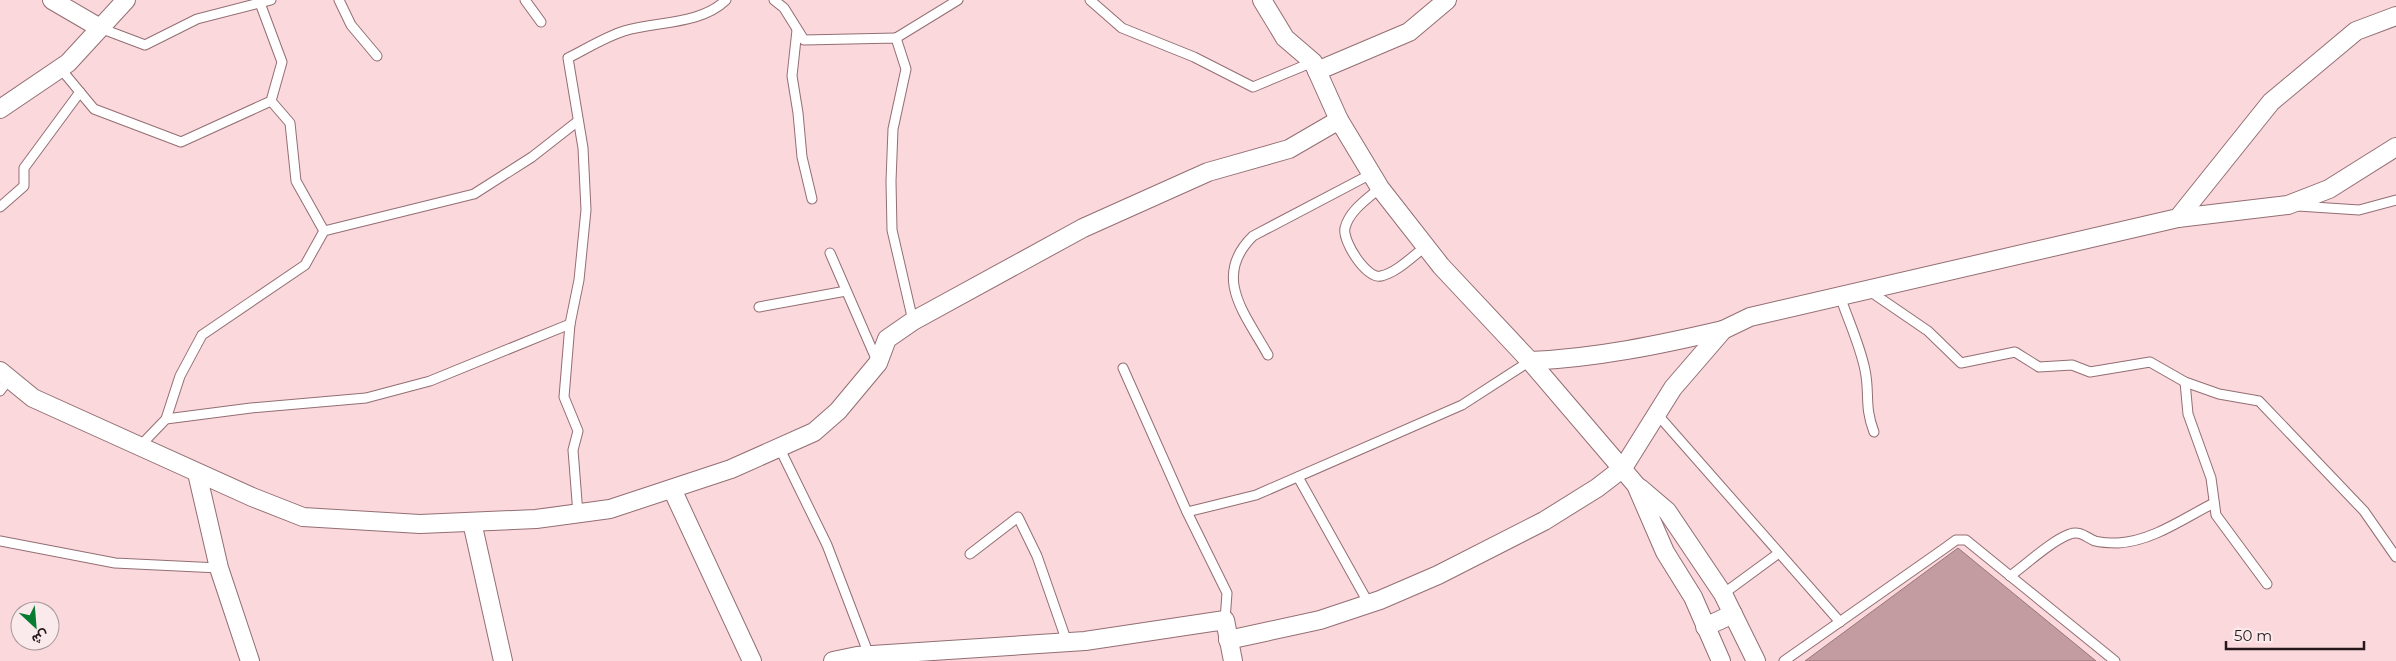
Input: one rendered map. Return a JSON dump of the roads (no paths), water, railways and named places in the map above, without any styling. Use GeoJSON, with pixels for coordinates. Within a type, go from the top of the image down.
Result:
{"type":"FeatureCollection","features":[{"type":"Feature","properties":{"kind":"street"},"geometry":{"type":"LineString","coordinates":[[52,0],[100,28]]}},
{"type":"Feature","properties":{"kind":"street"},"geometry":{"type":"LineString","coordinates":[[0,109],[68,63],[126,0]]}},
{"type":"Feature","properties":{"kind":"street"},"geometry":{"type":"LineString","coordinates":[[1262,0],[1285,38],[1315,67],[1339,120],[1375,181],[1426,246],[1530,362],[1636,485],[1667,511],[1722,594],[1756,661]]}},
{"type":"Feature","properties":{"kind":"street"},"geometry":{"type":"LineString","coordinates":[[1315,67],[1409,32],[1447,0]]}},
{"type":"Feature","properties":{"kind":"street"},"geometry":{"type":"LineString","coordinates":[[2178,218],[2271,102],[2356,31],[2396,16]]}},
{"type":"Feature","properties":{"kind":"street"},"geometry":{"type":"LineString","coordinates":[[3,380],[33,398],[139,447],[303,517],[420,524],[536,519],[610,510],[731,469],[814,432],[838,411],[878,363],[887,339],[913,321],[1084,228],[1208,172],[1289,149],[1339,120]]}},
{"type":"Feature","properties":{"kind":"street"},"geometry":{"type":"LineString","coordinates":[[1530,362],[1576,359],[1637,350],[1723,330],[1750,317],[2178,218],[2288,205],[2329,188],[2396,147]]}},
{"type":"Feature","properties":{"kind":"street"},"geometry":{"type":"LineString","coordinates":[[1228,640],[1320,620],[1369,604],[1438,575],[1544,521],[1597,488],[1623,468],[1673,388],[1723,330]]}},
{"type":"Feature","properties":{"kind":"street"},"geometry":{"type":"LineString","coordinates":[[197,473],[219,568],[250,661]]}},
{"type":"Feature","properties":{"kind":"street"},"geometry":{"type":"LineString","coordinates":[[1636,485],[1665,552],[1693,597],[1721,661]]}},
{"type":"Feature","properties":{"kind":"street"},"geometry":{"type":"LineString","coordinates":[[672,489],[752,661]]}},
{"type":"Feature","properties":{"kind":"street"},"geometry":{"type":"LineString","coordinates":[[472,522],[503,661]]}},
{"type":"Feature","properties":{"kind":"street"},"geometry":{"type":"LineString","coordinates":[[1705,627],[1733,614]]}},
{"type":"Feature","properties":{"kind":"street"},"geometry":{"type":"LineString","coordinates":[[833,661],[869,656],[1067,642],[1224,620],[1233,661]]}},
{"type":"Feature","properties":{"kind":"lane"},"geometry":{"type":"LineString","coordinates":[[100,28],[145,45],[197,19],[270,0]]}},
{"type":"Feature","properties":{"kind":"lane"},"geometry":{"type":"LineString","coordinates":[[338,0],[351,25],[377,56]]}},
{"type":"Feature","properties":{"kind":"lane"},"geometry":{"type":"LineString","coordinates":[[525,0],[540,22]]}},
{"type":"Feature","properties":{"kind":"lane"},"geometry":{"type":"LineString","coordinates":[[578,514],[573,450],[578,431],[564,398],[570,324],[579,280],[586,210],[583,148],[568,58],[623,32],[685,20],[717,8],[726,0]]}},
{"type":"Feature","properties":{"kind":"lane"},"geometry":{"type":"LineString","coordinates":[[774,0],[784,8],[804,40],[896,38],[958,0]]}},
{"type":"Feature","properties":{"kind":"lane"},"geometry":{"type":"LineString","coordinates":[[1090,0],[1122,28],[1194,57],[1253,87],[1315,67]]}},
{"type":"Feature","properties":{"kind":"lane"},"geometry":{"type":"LineString","coordinates":[[60,68],[94,109],[181,142],[271,101],[282,62],[260,3]]}},
{"type":"Feature","properties":{"kind":"lane"},"geometry":{"type":"LineString","coordinates":[[797,30],[792,76],[802,157],[812,199]]}},
{"type":"Feature","properties":{"kind":"lane"},"geometry":{"type":"LineString","coordinates":[[896,38],[906,69],[893,129],[892,230],[913,321]]}},
{"type":"Feature","properties":{"kind":"lane"},"geometry":{"type":"LineString","coordinates":[[0,207],[24,186],[24,168],[80,92]]}},
{"type":"Feature","properties":{"kind":"lane"},"geometry":{"type":"LineString","coordinates":[[271,101],[290,123],[296,181],[324,231]]}},
{"type":"Feature","properties":{"kind":"lane"},"geometry":{"type":"LineString","coordinates":[[139,447],[166,419],[180,376],[202,335],[305,265],[324,231],[474,194],[532,157],[578,121]]}},
{"type":"Feature","properties":{"kind":"lane"},"geometry":{"type":"LineString","coordinates":[[1375,181],[1350,215],[1345,229],[1345,238],[1368,274],[1378,277],[1387,274],[1426,246]]}},
{"type":"Feature","properties":{"kind":"lane"},"geometry":{"type":"LineString","coordinates":[[1268,355],[1234,294],[1232,281],[1234,266],[1244,245],[1253,236],[1375,181]]}},
{"type":"Feature","properties":{"kind":"lane"},"geometry":{"type":"LineString","coordinates":[[2288,205],[2359,210],[2396,200]]}},
{"type":"Feature","properties":{"kind":"lane"},"geometry":{"type":"LineString","coordinates":[[830,254],[878,363]]}},
{"type":"Feature","properties":{"kind":"lane"},"geometry":{"type":"LineString","coordinates":[[1868,290],[1928,331],[1962,363],[2014,352],[2038,367],[2072,365],[2090,372],[2150,362],[2185,382],[2219,394],[2258,401],[2364,511],[2396,557]]}},
{"type":"Feature","properties":{"kind":"lane"},"geometry":{"type":"LineString","coordinates":[[759,308],[846,291]]}},
{"type":"Feature","properties":{"kind":"lane"},"geometry":{"type":"LineString","coordinates":[[1840,296],[1863,359],[1866,372],[1867,415],[1874,432]]}},
{"type":"Feature","properties":{"kind":"lane"},"geometry":{"type":"LineString","coordinates":[[166,419],[251,408],[366,398],[430,381],[570,324]]}},
{"type":"Feature","properties":{"kind":"lane"},"geometry":{"type":"LineString","coordinates":[[1187,512],[1256,495],[1298,477],[1462,405],[1530,362]]}},
{"type":"Feature","properties":{"kind":"lane"},"geometry":{"type":"LineString","coordinates":[[1123,368],[1187,512],[1227,593],[1224,620]]}},
{"type":"Feature","properties":{"kind":"lane"},"geometry":{"type":"LineString","coordinates":[[2185,382],[2188,414],[2210,478],[2216,515],[2267,584]]}},
{"type":"Feature","properties":{"kind":"lane"},"geometry":{"type":"LineString","coordinates":[[1656,414],[1840,622]]}},
{"type":"Feature","properties":{"kind":"lane"},"geometry":{"type":"LineString","coordinates":[[779,448],[827,545],[869,656]]}},
{"type":"Feature","properties":{"kind":"lane"},"geometry":{"type":"LineString","coordinates":[[1298,477],[1369,604]]}},
{"type":"Feature","properties":{"kind":"lane"},"geometry":{"type":"LineString","coordinates":[[2010,576],[2073,532],[2082,533],[2094,540],[2105,543],[2133,542],[2146,538],[2214,503]]}},
{"type":"Feature","properties":{"kind":"lane"},"geometry":{"type":"LineString","coordinates":[[970,554],[1018,517],[1037,556],[1067,642]]}},
{"type":"Feature","properties":{"kind":"lane"},"geometry":{"type":"LineString","coordinates":[[1784,661],[1956,540],[1966,540],[2115,661]]}},
{"type":"Feature","properties":{"kind":"lane"},"geometry":{"type":"LineString","coordinates":[[0,541],[115,563],[219,568]]}},
{"type":"Feature","properties":{"kind":"lane"},"geometry":{"type":"LineString","coordinates":[[1722,594],[1779,553]]}}]}
